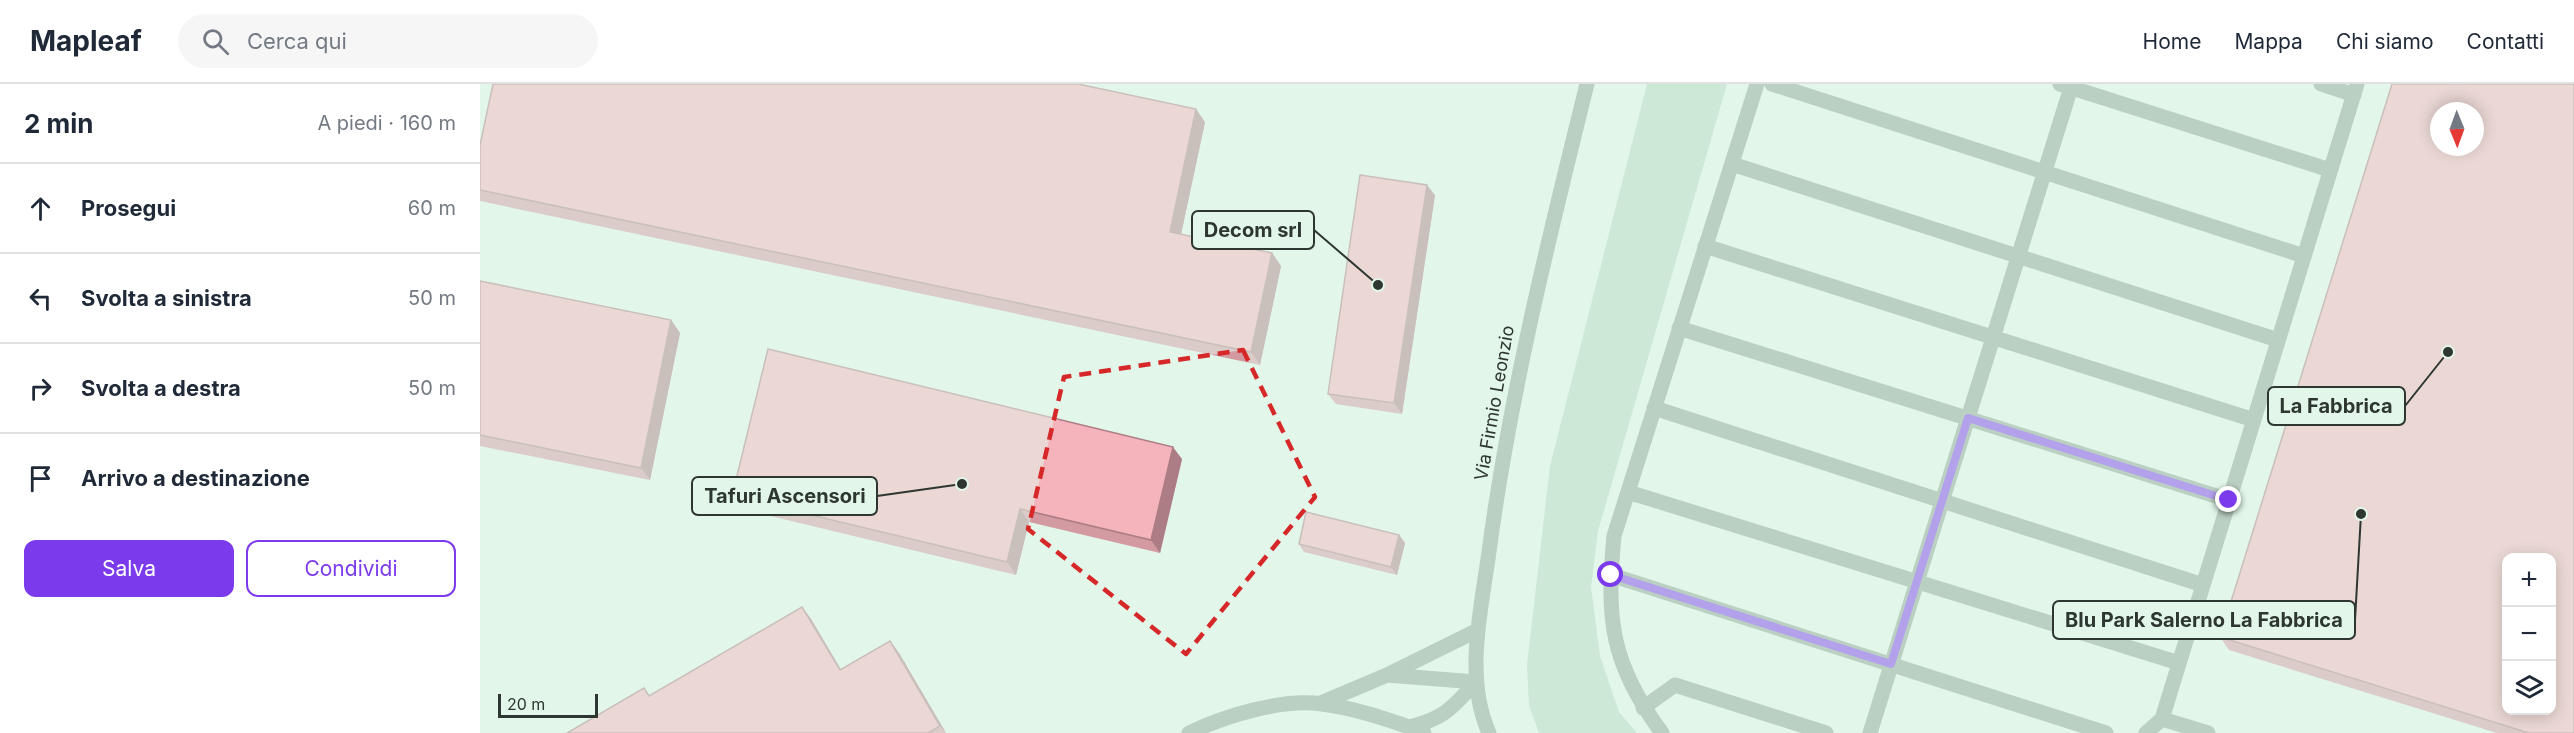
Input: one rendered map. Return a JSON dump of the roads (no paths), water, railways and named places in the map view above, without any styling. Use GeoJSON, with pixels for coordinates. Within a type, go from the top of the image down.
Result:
{"type":"FeatureCollection","features":[{"type":"Feature","properties":{"kind":"street","name":"Via Firmio Leonzio"},"geometry":{"type":"LineString","coordinates":[[1489,733],[1484,721],[1476,682],[1478,630],[1494,512],[1527,326],[1587,84]]}},
{"type":"Feature","properties":{"kind":"street"},"geometry":{"type":"LineString","coordinates":[[1662,733],[1643,708],[1620,662],[1612,621],[1611,575],[1614,536],[1757,84]]}},
{"type":"Feature","properties":{"kind":"street"},"geometry":{"type":"LineString","coordinates":[[1772,84],[2304,256]]}},
{"type":"Feature","properties":{"kind":"street"},"geometry":{"type":"LineString","coordinates":[[2146,733],[2162,719],[2355,89],[2321,84]]}},
{"type":"Feature","properties":{"kind":"street"},"geometry":{"type":"LineString","coordinates":[[1870,733],[2044,172],[2067,85],[2331,170]]}},
{"type":"Feature","properties":{"kind":"street"},"geometry":{"type":"LineString","coordinates":[[1732,164],[2278,340]]}},
{"type":"Feature","properties":{"kind":"street"},"geometry":{"type":"LineString","coordinates":[[1705,246],[2254,420]]}},
{"type":"Feature","properties":{"kind":"street"},"geometry":{"type":"LineString","coordinates":[[1679,328],[2229,500]]}},
{"type":"Feature","properties":{"kind":"street"},"geometry":{"type":"LineString","coordinates":[[1654,408],[2203,585]]}},
{"type":"Feature","properties":{"kind":"street"},"geometry":{"type":"LineString","coordinates":[[1628,492],[2179,663]]}},
{"type":"Feature","properties":{"kind":"street"},"geometry":{"type":"LineString","coordinates":[[1611,575],[2106,733]]}},
{"type":"Feature","properties":{"kind":"street"},"geometry":{"type":"LineString","coordinates":[[1321,703],[1387,675],[1478,630]]}},
{"type":"Feature","properties":{"kind":"street"},"geometry":{"type":"LineString","coordinates":[[1387,675],[1476,682]]}},
{"type":"Feature","properties":{"kind":"street"},"geometry":{"type":"LineString","coordinates":[[1410,727],[1434,721],[1452,708],[1476,682]]}},
{"type":"Feature","properties":{"kind":"street"},"geometry":{"type":"LineString","coordinates":[[1643,708],[1675,685],[1826,733]]}},
{"type":"Feature","properties":{"kind":"street"},"geometry":{"type":"LineString","coordinates":[[1189,733],[1221,718],[1271,706],[1321,703],[1410,727],[1424,733]]}},
{"type":"Feature","properties":{"kind":"street"},"geometry":{"type":"LineString","coordinates":[[2162,719],[2208,733]]}},
{"type":"Feature","properties":{"kind":"place","name":"Decom srl"},"geometry":{"type":"Point","coordinates":[1378,285]}},
{"type":"Feature","properties":{"kind":"place","name":"La Fabbrica"},"geometry":{"type":"Point","coordinates":[2448,352]}},
{"type":"Feature","properties":{"kind":"place","name":"Tafuri Ascensori"},"geometry":{"type":"Point","coordinates":[962,484]}},
{"type":"Feature","properties":{"kind":"place","name":"Blu Park Salerno La Fabbrica"},"geometry":{"type":"Point","coordinates":[2361,514]}}]}
